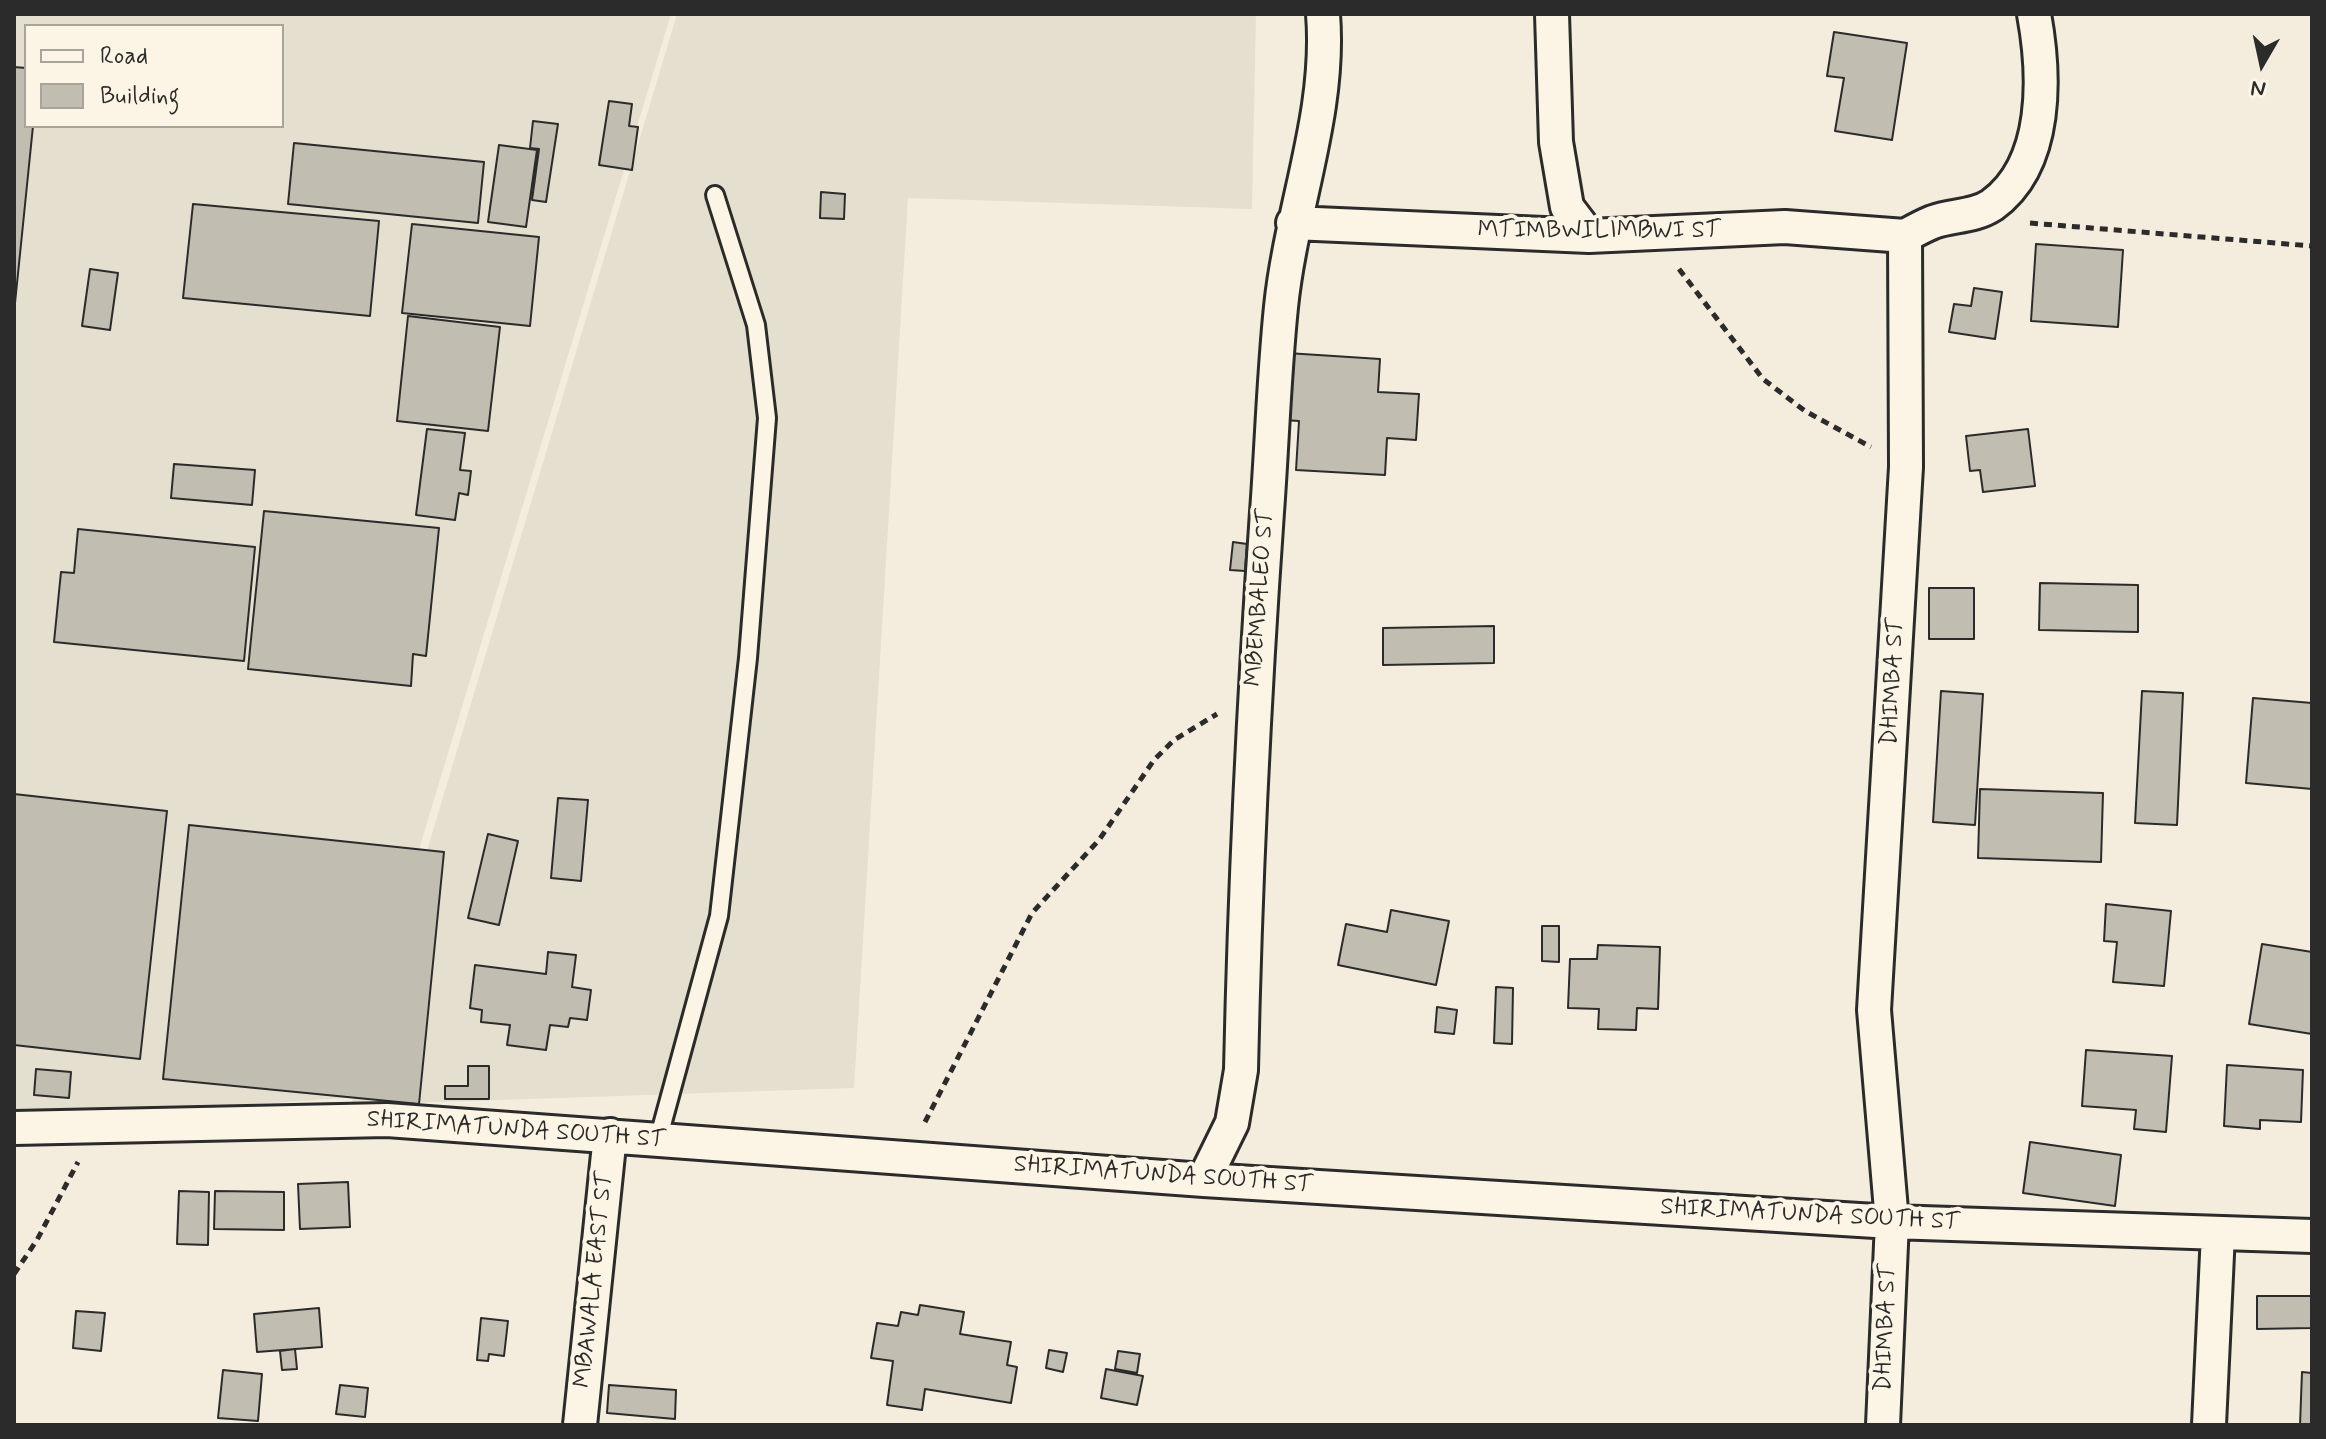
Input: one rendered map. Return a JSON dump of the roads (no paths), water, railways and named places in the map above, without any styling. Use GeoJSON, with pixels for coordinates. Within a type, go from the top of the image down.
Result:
{"type":"FeatureCollection","features":[{"type":"Feature","properties":{"kind":"street","name":"MBEMBALEO ST"},"geometry":{"type":"LineString","coordinates":[[1204,1180],[1232,1123],[1241,1070],[1255,692],[1281,305],[1293,223],[1317,125],[1327,57],[1323,14]]}},
{"type":"Feature","properties":{"kind":"street"},"geometry":{"type":"LineString","coordinates":[[1552,14],[1556,142],[1567,207],[1589,236]]}},
{"type":"Feature","properties":{"kind":"street"},"geometry":{"type":"LineString","coordinates":[[1905,236],[1935,221],[1964,217],[1992,204],[2013,182],[2039,125],[2042,84],[2034,14]]}},
{"type":"Feature","properties":{"kind":"street","name":"MTIMBWILIMBWI ST"},"geometry":{"type":"LineString","coordinates":[[1293,223],[1589,236],[1785,227],[1905,236]]}},
{"type":"Feature","properties":{"kind":"street","name":"DHIMBA ST"},"geometry":{"type":"LineString","coordinates":[[1883,1425],[1892,1222],[1874,1010],[1906,467],[1905,236]]}},
{"type":"Feature","properties":{"kind":"street","name":"SHIRIMATUNDA SOUTH ST"},"geometry":{"type":"LineString","coordinates":[[14,1128],[387,1120],[1204,1180],[1892,1222],[2312,1236]]}},
{"type":"Feature","properties":{"kind":"street","name":"MBAWALA EAST ST"},"geometry":{"type":"LineString","coordinates":[[580,1425],[610,1135]]}},
{"type":"Feature","properties":{"kind":"street"},"geometry":{"type":"LineString","coordinates":[[2209,1425],[2218,1233]]}},
{"type":"Feature","properties":{"kind":"lane"},"geometry":{"type":"LineString","coordinates":[[658,1140],[719,916],[748,658],[767,418],[756,325],[715,195]]}}]}
